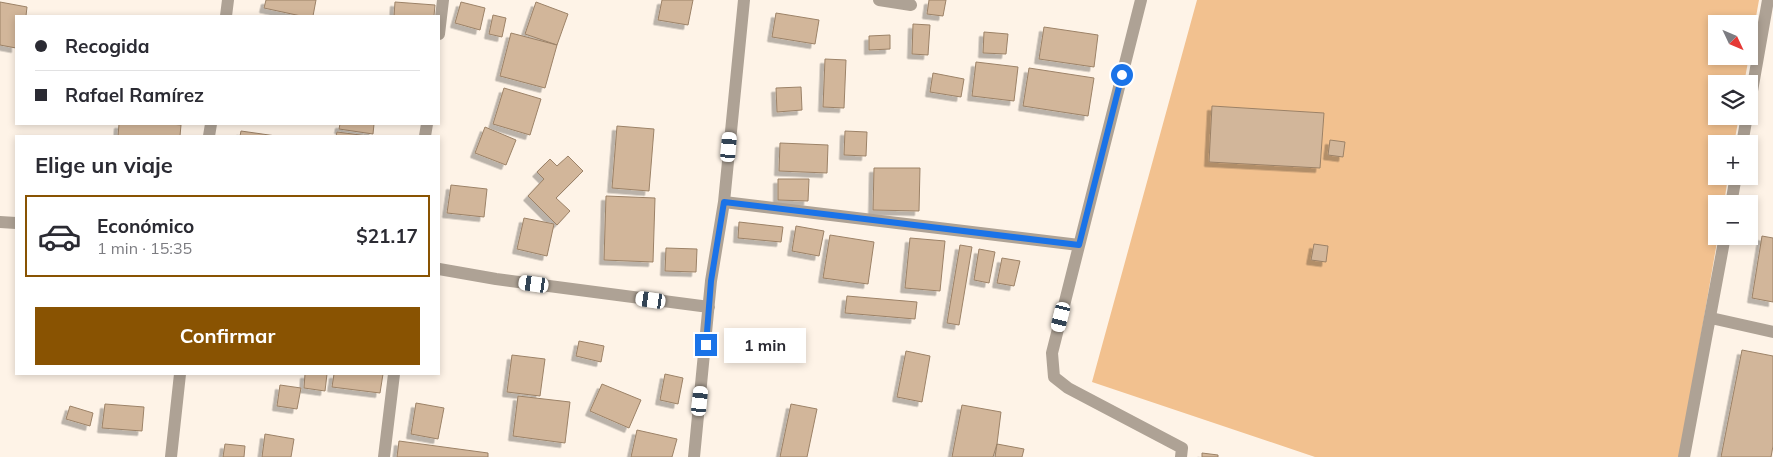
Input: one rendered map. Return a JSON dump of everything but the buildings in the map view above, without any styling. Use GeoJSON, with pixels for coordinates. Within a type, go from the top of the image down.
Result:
{"type":"FeatureCollection","features":[{"type":"Feature","properties":{"kind":"street"},"geometry":{"type":"LineString","coordinates":[[226,15],[227,0]]}},
{"type":"Feature","properties":{"kind":"street"},"geometry":{"type":"LineString","coordinates":[[440,26],[443,0]]}},
{"type":"Feature","properties":{"kind":"street"},"geometry":{"type":"LineString","coordinates":[[694,457],[711,281],[724,202],[744,0]]}},
{"type":"Feature","properties":{"kind":"street"},"geometry":{"type":"LineString","coordinates":[[879,0],[911,5]]}},
{"type":"Feature","properties":{"kind":"street"},"geometry":{"type":"LineString","coordinates":[[1141,0],[1052,353],[1054,377],[1068,388],[1182,452]]}},
{"type":"Feature","properties":{"kind":"street"},"geometry":{"type":"LineString","coordinates":[[1755,75],[1768,0]]}},
{"type":"Feature","properties":{"kind":"street"},"geometry":{"type":"LineString","coordinates":[[724,202],[1079,245]]}},
{"type":"Feature","properties":{"kind":"street"},"geometry":{"type":"LineString","coordinates":[[0,222],[15,223]]}},
{"type":"Feature","properties":{"kind":"street"},"geometry":{"type":"LineString","coordinates":[[1684,457],[1724,245]]}},
{"type":"Feature","properties":{"kind":"street"},"geometry":{"type":"LineString","coordinates":[[440,268],[496,279],[709,307]]}},
{"type":"Feature","properties":{"kind":"street"},"geometry":{"type":"LineString","coordinates":[[1711,318],[1773,332]]}},
{"type":"Feature","properties":{"kind":"street"},"geometry":{"type":"LineString","coordinates":[[171,457],[180,375]]}},
{"type":"Feature","properties":{"kind":"street"},"geometry":{"type":"LineString","coordinates":[[384,457],[394,375]]}},
{"type":"Feature","properties":{"kind":"shaded area"},"geometry":{"type":"Polygon","coordinates":[[[1197,0],[1759,0],[1756,15],[1708,15],[1708,65],[1747,65],[1746,75],[1708,75],[1708,125],[1737,125],[1736,135],[1708,135],[1708,185],[1727,185],[1725,195],[1708,195],[1708,245],[1716,245],[1680,457],[1315,457],[1092,382],[1197,0]]]}},
{"type":"Feature","properties":{"kind":"route"},"geometry":{"type":"LineString","coordinates":[[706,345],[711,281],[724,202],[1079,245],[1122,75]]}}]}
